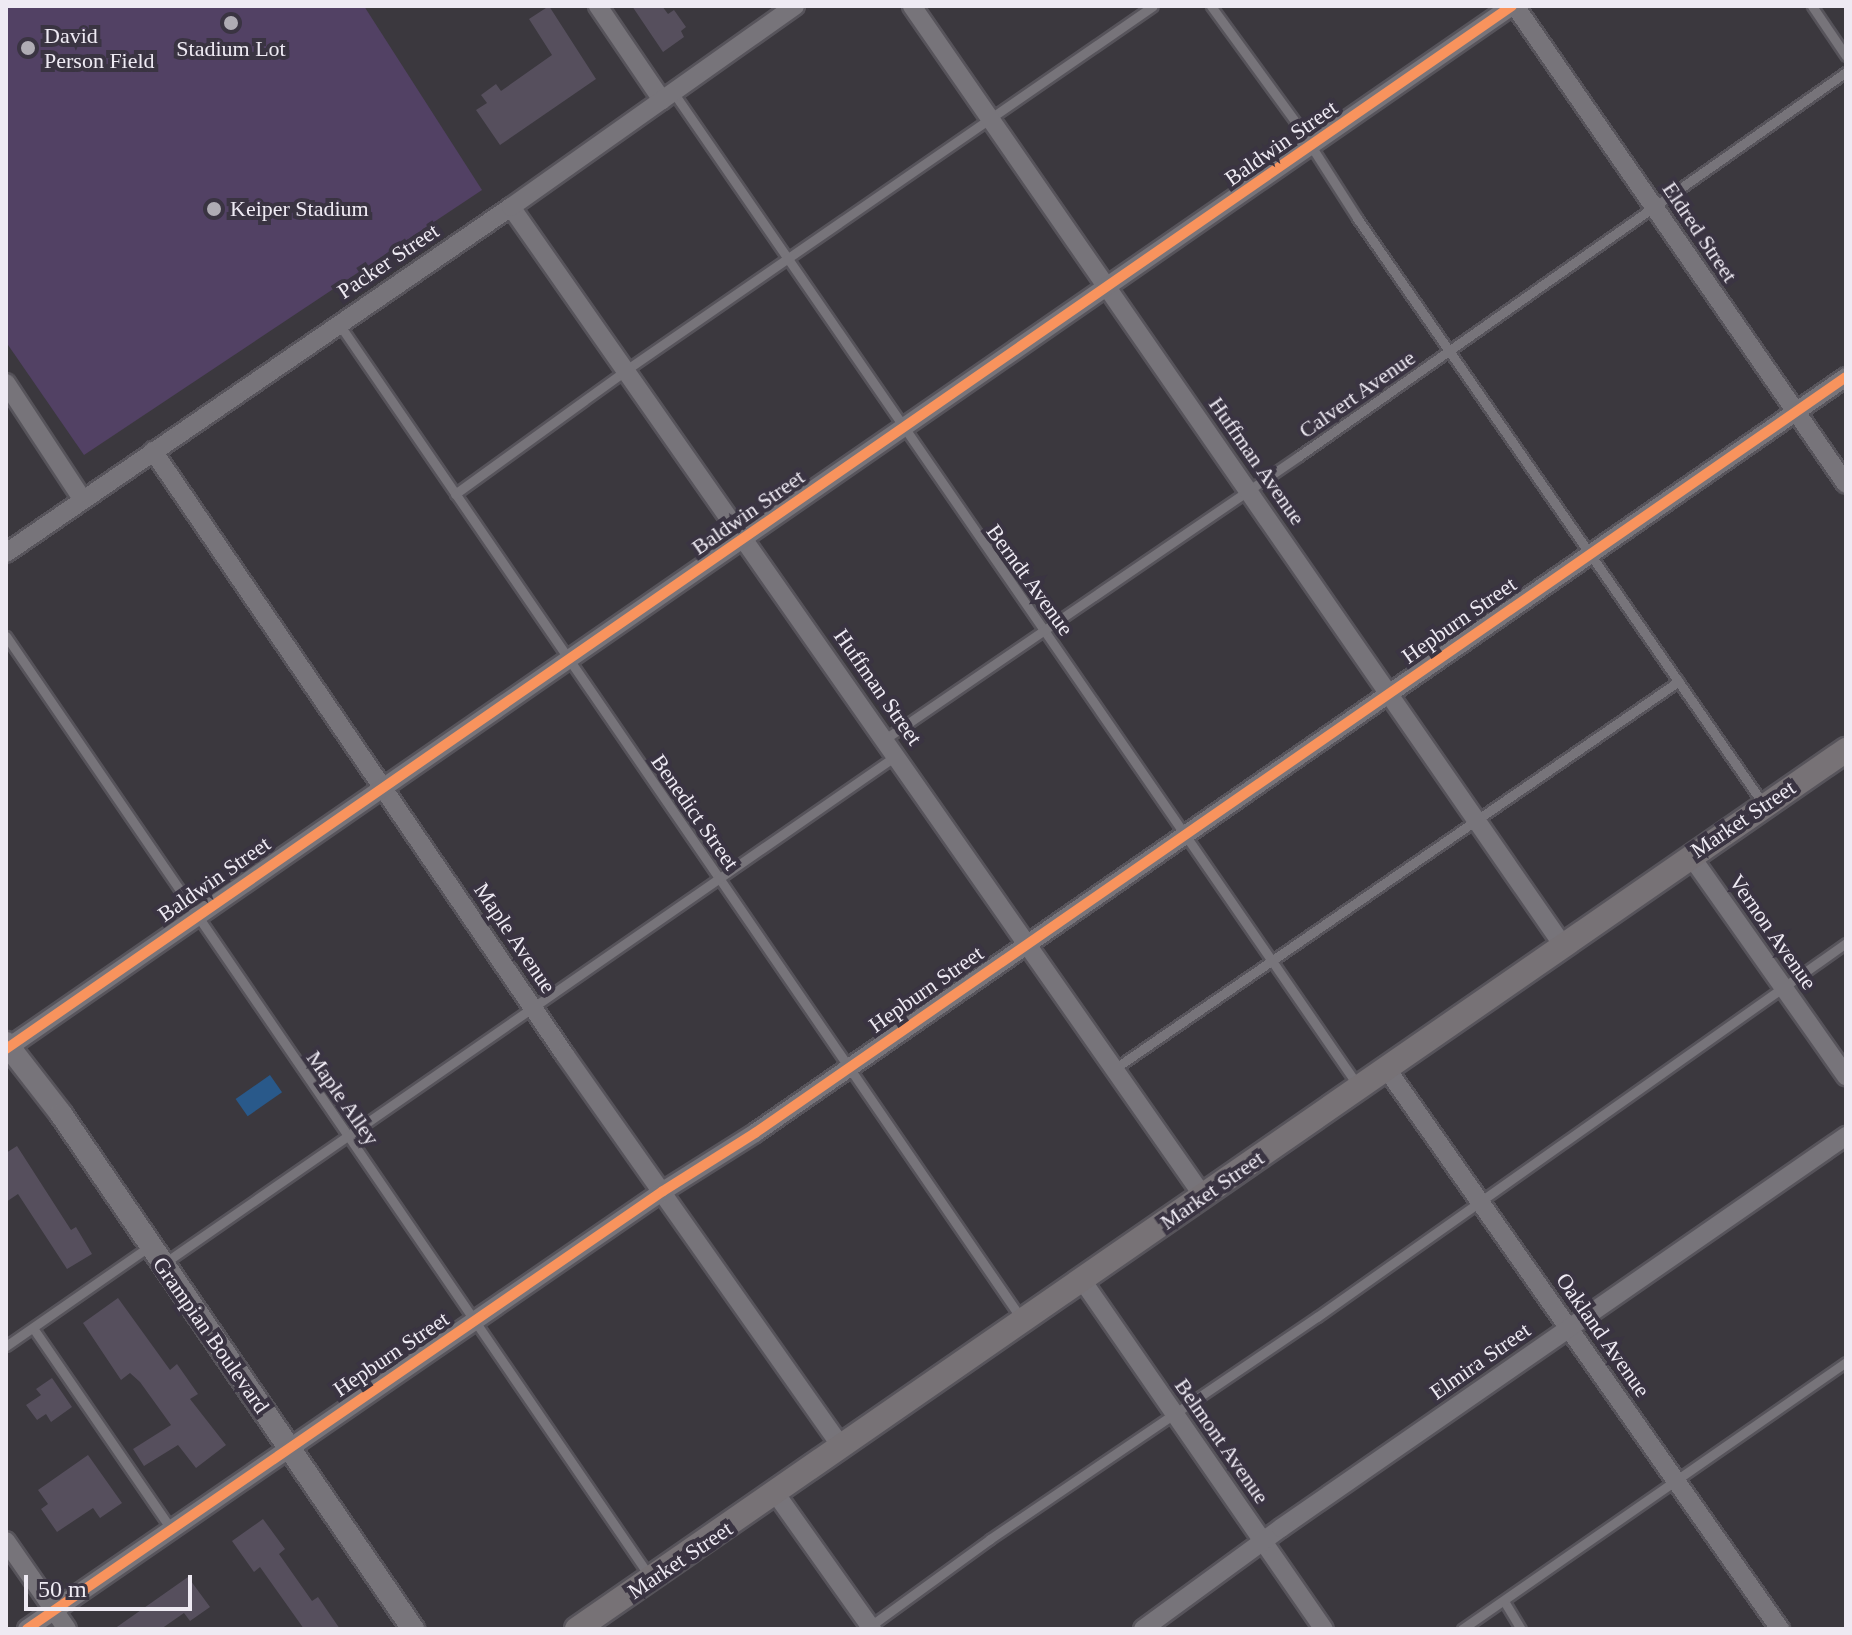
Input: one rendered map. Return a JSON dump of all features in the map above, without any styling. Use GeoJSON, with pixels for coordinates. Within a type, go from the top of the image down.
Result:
{"type":"FeatureCollection","features":[{"type":"Feature","properties":{"kind":"main road","name":"Market Street"},"geometry":{"type":"LineString","coordinates":[[577,1629],[776,1494],[1690,855],[1846,750]]}},
{"type":"Feature","properties":{"kind":"street"},"geometry":{"type":"LineString","coordinates":[[598,6],[668,96]]}},
{"type":"Feature","properties":{"kind":"street","name":"Packer Street"},"geometry":{"type":"LineString","coordinates":[[6,553],[511,207],[795,6]]}},
{"type":"Feature","properties":{"kind":"street","name":"Huffman Avenue"},"geometry":{"type":"LineString","coordinates":[[912,6],[1562,944]]}},
{"type":"Feature","properties":{"kind":"street","name":"Baldwin Street"},"geometry":{"type":"LineString","coordinates":[[7,1047],[1107,290],[1513,6]]}},
{"type":"Feature","properties":{"kind":"street","name":"Eldred Street"},"geometry":{"type":"LineString","coordinates":[[1513,6],[1846,484]]}},
{"type":"Feature","properties":{"kind":"street","name":"Huffman Street"},"geometry":{"type":"LineString","coordinates":[[511,207],[1203,1196]]}},
{"type":"Feature","properties":{"kind":"street","name":"Hepburn Street"},"geometry":{"type":"LineString","coordinates":[[27,1629],[663,1191],[848,1068],[1846,377]]}},
{"type":"Feature","properties":{"kind":"street"},"geometry":{"type":"LineString","coordinates":[[6,383],[83,500]]}},
{"type":"Feature","properties":{"kind":"street","name":"Maple Avenue"},"geometry":{"type":"LineString","coordinates":[[153,451],[384,785],[533,1008],[842,1448]]}},
{"type":"Feature","properties":{"kind":"street","name":"Vernon Avenue"},"geometry":{"type":"LineString","coordinates":[[1690,855],[1846,1076]]}},
{"type":"Feature","properties":{"kind":"street","name":"Grampian Boulevard"},"geometry":{"type":"LineString","coordinates":[[7,1047],[61,1114],[413,1629]]}},
{"type":"Feature","properties":{"kind":"street","name":"Oakland Avenue"},"geometry":{"type":"LineString","coordinates":[[1386,1068],[1780,1629]]}},
{"type":"Feature","properties":{"kind":"street","name":"Elmira Street"},"geometry":{"type":"LineString","coordinates":[[1143,1629],[1568,1328],[1846,1136]]}},
{"type":"Feature","properties":{"kind":"street","name":"Belmont Avenue"},"geometry":{"type":"LineString","coordinates":[[1082,1280],[1324,1629]]}},
{"type":"Feature","properties":{"kind":"street"},"geometry":{"type":"LineString","coordinates":[[776,1494],[869,1628]]}},
{"type":"Feature","properties":{"kind":"street"},"geometry":{"type":"LineString","coordinates":[[6,1541],[67,1629]]}},
{"type":"Feature","properties":{"kind":"lane"},"geometry":{"type":"LineString","coordinates":[[455,494],[626,370],[1153,6]]}},
{"type":"Feature","properties":{"kind":"lane"},"geometry":{"type":"LineString","coordinates":[[1211,6],[1311,146],[1357,218],[1764,805]]}},
{"type":"Feature","properties":{"kind":"lane"},"geometry":{"type":"LineString","coordinates":[[1812,6],[1846,56]]}},
{"type":"Feature","properties":{"kind":"lane","name":"Calvert Avenue"},"geometry":{"type":"LineString","coordinates":[[885,739],[1656,208],[1846,72]]}},
{"type":"Feature","properties":{"kind":"lane","name":"Berndt Avenue"},"geometry":{"type":"LineString","coordinates":[[668,96],[787,259],[1115,736],[1186,832],[1359,1087]]}},
{"type":"Feature","properties":{"kind":"lane","name":"Benedict Street"},"geometry":{"type":"LineString","coordinates":[[338,323],[1023,1321]]}},
{"type":"Feature","properties":{"kind":"lane","name":"Maple Alley"},"geometry":{"type":"LineString","coordinates":[[6,636],[194,916],[652,1580]]}},
{"type":"Feature","properties":{"kind":"lane"},"geometry":{"type":"LineString","coordinates":[[1114,1069],[1679,681]]}},
{"type":"Feature","properties":{"kind":"lane"},"geometry":{"type":"LineString","coordinates":[[6,1346],[347,1134],[720,880],[897,755]]}},
{"type":"Feature","properties":{"kind":"lane"},"geometry":{"type":"LineString","coordinates":[[869,1628],[1172,1412],[1317,1317],[1846,943]]}},
{"type":"Feature","properties":{"kind":"lane"},"geometry":{"type":"LineString","coordinates":[[33,1328],[171,1529]]}},
{"type":"Feature","properties":{"kind":"lane"},"geometry":{"type":"LineString","coordinates":[[1462,1629],[1846,1362]]}},
{"type":"Feature","properties":{"kind":"lane"},"geometry":{"type":"LineString","coordinates":[[1504,1601],[1521,1629]]}},
{"type":"Feature","properties":{"kind":"shaded area","name":"Keiper Stadium"},"geometry":{"type":"Polygon","coordinates":[[[6,6],[364,6],[482,190],[84,455],[6,342],[6,6]]]}},
{"type":"Feature","properties":{"kind":"water"},"geometry":{"type":"Polygon","coordinates":[[[270,1075],[282,1092],[248,1116],[236,1099],[270,1075]]]}},
{"type":"Feature","properties":{"kind":"building"},"geometry":{"type":"Polygon","coordinates":[[[549,6],[596,79],[500,145],[476,110],[487,103],[481,95],[496,84],[501,91],[552,55],[529,19],[549,6]]]}},
{"type":"Feature","properties":{"kind":"building"},"geometry":{"type":"Polygon","coordinates":[[[632,6],[662,6],[668,14],[674,10],[686,27],[681,31],[684,37],[663,52],[632,6]]]}},
{"type":"Feature","properties":{"kind":"building"},"geometry":{"type":"Polygon","coordinates":[[[17,1146],[71,1230],[76,1227],[92,1254],[67,1269],[18,1194],[6,1202],[6,1153],[17,1146]]]}},
{"type":"Feature","properties":{"kind":"building"},"geometry":{"type":"Polygon","coordinates":[[[118,1298],[170,1370],[177,1364],[198,1394],[190,1399],[226,1445],[196,1468],[178,1445],[144,1466],[133,1449],[171,1425],[130,1373],[121,1380],[83,1323],[118,1298]]]}},
{"type":"Feature","properties":{"kind":"building"},"geometry":{"type":"Polygon","coordinates":[[[52,1378],[72,1407],[51,1422],[46,1414],[37,1420],[26,1405],[41,1395],[36,1389],[52,1378]]]}},
{"type":"Feature","properties":{"kind":"building"},"geometry":{"type":"Polygon","coordinates":[[[88,1455],[122,1503],[100,1518],[93,1508],[57,1532],[41,1509],[48,1504],[38,1490],[88,1455]]]}},
{"type":"Feature","properties":{"kind":"building"},"geometry":{"type":"Polygon","coordinates":[[[263,1519],[285,1549],[279,1554],[312,1601],[318,1597],[340,1629],[304,1629],[260,1567],[254,1572],[232,1541],[263,1519]]]}},
{"type":"Feature","properties":{"kind":"building"},"geometry":{"type":"Polygon","coordinates":[[[188,1577],[210,1607],[190,1621],[184,1613],[161,1629],[114,1629],[188,1577]]]}},
{"type":"Feature","properties":{"kind":"cycle path"},"geometry":{"type":"LineString","coordinates":[[6,1049],[1512,6]]}},
{"type":"Feature","properties":{"kind":"cycle path"},"geometry":{"type":"LineString","coordinates":[[27,1629],[663,1191],[755,1133],[1846,377]]}},
{"type":"Feature","properties":{"kind":"place","name":"Stadium Lot"},"geometry":{"type":"Point","coordinates":[231,23]}},
{"type":"Feature","properties":{"kind":"place","name":"David Person Field"},"geometry":{"type":"Point","coordinates":[28,48]}},
{"type":"Feature","properties":{"kind":"place","name":"Keiper Stadium"},"geometry":{"type":"Point","coordinates":[214,209]}}]}
